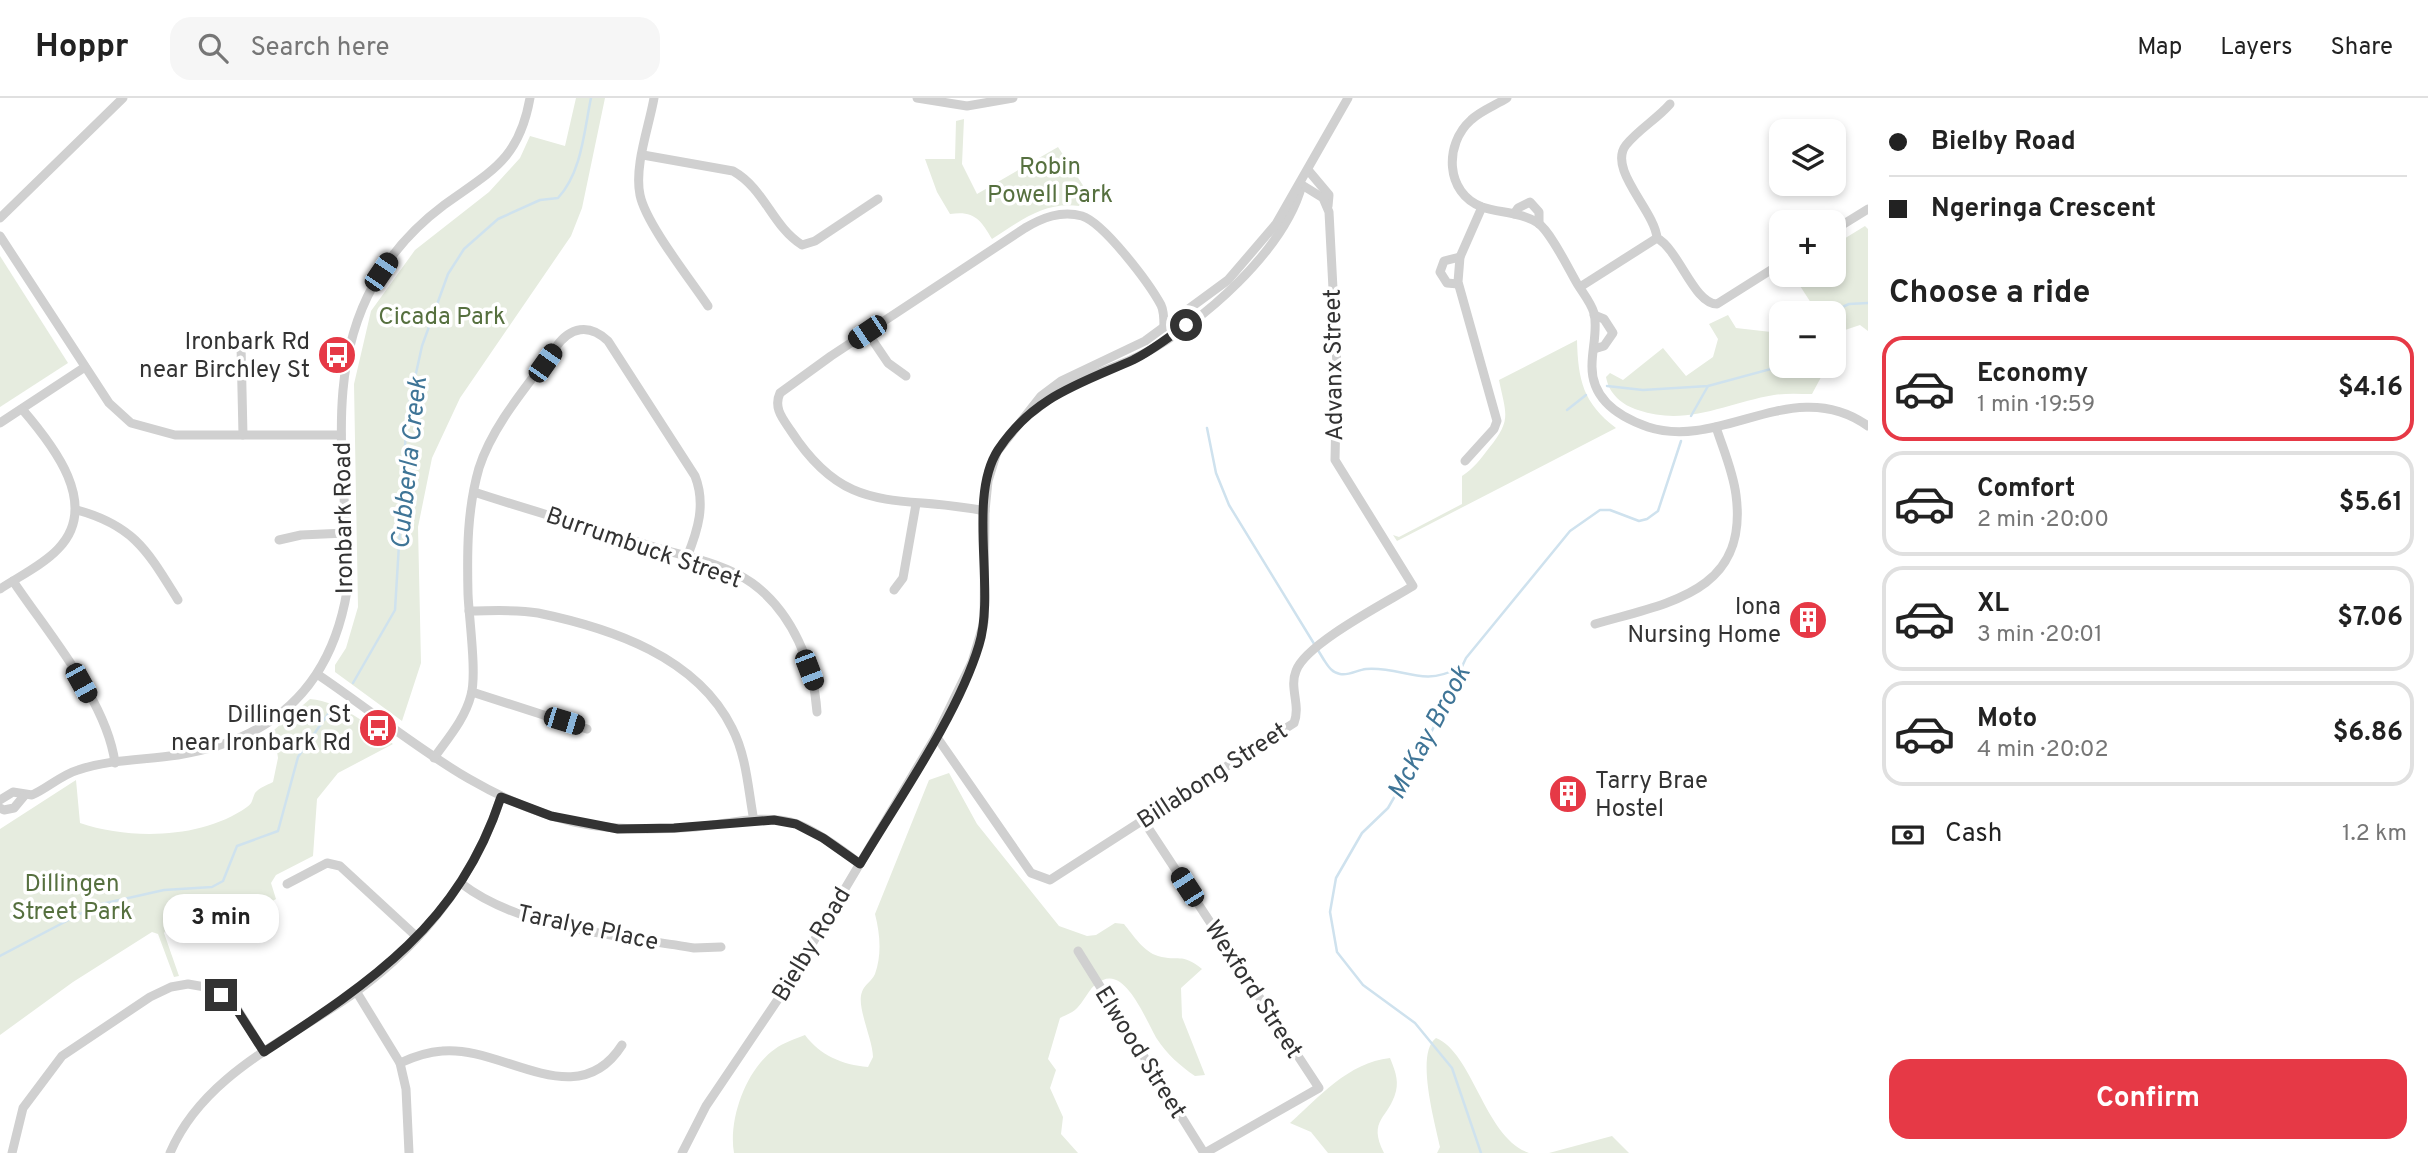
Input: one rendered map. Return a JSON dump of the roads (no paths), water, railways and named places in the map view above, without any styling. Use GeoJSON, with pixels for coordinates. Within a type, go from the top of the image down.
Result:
{"type":"FeatureCollection","features":[{"type":"Feature","properties":{"kind":"street"},"geometry":{"type":"LineString","coordinates":[[0,218],[123,98]]}},
{"type":"Feature","properties":{"kind":"street","name":"Ironbark Road"},"geometry":{"type":"LineString","coordinates":[[0,800],[13,792],[24,796],[39,792],[77,770],[200,751],[231,743],[283,712],[317,674],[331,651],[342,618],[347,591],[341,435],[342,381],[346,355],[360,313],[373,285],[391,257],[414,232],[500,165],[516,143],[530,98]]}},
{"type":"Feature","properties":{"kind":"street"},"geometry":{"type":"LineString","coordinates":[[654,98],[639,178],[643,204],[708,306]]}},
{"type":"Feature","properties":{"kind":"street"},"geometry":{"type":"LineString","coordinates":[[916,98],[967,106],[1013,98]]}},
{"type":"Feature","properties":{"kind":"street","name":"Bielby Road"},"geometry":{"type":"LineString","coordinates":[[682,1153],[706,1106],[787,986],[936,736],[980,644],[984,622],[985,511],[988,481],[997,452],[1041,396],[1061,381],[1129,351],[1228,280],[1276,224],[1348,98]]}},
{"type":"Feature","properties":{"kind":"street"},"geometry":{"type":"LineString","coordinates":[[1507,98],[1471,119],[1456,140],[1450,159],[1454,179],[1468,199],[1482,207],[1514,214],[1539,224]]}},
{"type":"Feature","properties":{"kind":"street"},"geometry":{"type":"LineString","coordinates":[[1657,238],[1656,226],[1622,170],[1621,158],[1625,146],[1657,120],[1670,103]]}},
{"type":"Feature","properties":{"kind":"street"},"geometry":{"type":"LineString","coordinates":[[643,155],[733,171],[745,177],[755,186],[789,237],[802,245],[815,241],[878,200]]}},
{"type":"Feature","properties":{"kind":"street","name":"Bielby Road"},"geometry":{"type":"LineString","coordinates":[[1024,418],[1073,384],[1148,352],[1223,298],[1249,273],[1285,225],[1307,172]]}},
{"type":"Feature","properties":{"kind":"street","name":"Advanx Street"},"geometry":{"type":"LineString","coordinates":[[1307,172],[1329,195],[1337,366],[1335,460],[1413,586]]}},
{"type":"Feature","properties":{"kind":"street"},"geometry":{"type":"LineString","coordinates":[[1302,185],[1323,198],[1328,207]]}},
{"type":"Feature","properties":{"kind":"street"},"geometry":{"type":"LineString","coordinates":[[1514,214],[1518,208],[1530,202],[1539,212],[1539,224],[1580,287],[1594,315],[1592,367],[1595,386],[1604,402],[1620,415],[1650,428],[1687,430],[1716,427],[1766,411],[1807,407],[1835,411],[1868,426]]}},
{"type":"Feature","properties":{"kind":"street"},"geometry":{"type":"LineString","coordinates":[[1465,461],[1494,429],[1497,421],[1458,284],[1460,257],[1482,207]]}},
{"type":"Feature","properties":{"kind":"street"},"geometry":{"type":"LineString","coordinates":[[1846,223],[1868,209]]}},
{"type":"Feature","properties":{"kind":"street"},"geometry":{"type":"LineString","coordinates":[[985,511],[862,495],[841,486],[805,453],[778,412],[776,401],[780,393],[1025,228],[1043,218],[1063,214],[1081,215],[1102,228],[1162,307],[1164,327]]}},
{"type":"Feature","properties":{"kind":"street"},"geometry":{"type":"LineString","coordinates":[[0,236],[109,403],[131,423],[175,435],[341,435]]}},
{"type":"Feature","properties":{"kind":"street"},"geometry":{"type":"LineString","coordinates":[[1657,238],[1668,244],[1702,298],[1711,304],[1717,304],[1769,271]]}},
{"type":"Feature","properties":{"kind":"street"},"geometry":{"type":"LineString","coordinates":[[1580,287],[1657,238]]}},
{"type":"Feature","properties":{"kind":"street"},"geometry":{"type":"LineString","coordinates":[[1458,284],[1447,283],[1440,272],[1444,261],[1460,257]]}},
{"type":"Feature","properties":{"kind":"street"},"geometry":{"type":"LineString","coordinates":[[1162,307],[1183,314]]}},
{"type":"Feature","properties":{"kind":"street"},"geometry":{"type":"LineString","coordinates":[[1594,315],[1604,318],[1612,333],[1604,346],[1594,349]]}},
{"type":"Feature","properties":{"kind":"street"},"geometry":{"type":"LineString","coordinates":[[434,758],[458,724],[472,692],[467,545],[480,466],[501,425],[559,343],[574,330],[587,328],[608,341],[695,476],[701,491],[701,509],[687,557]]}},
{"type":"Feature","properties":{"kind":"street"},"geometry":{"type":"LineString","coordinates":[[867,332],[888,363],[906,376]]}},
{"type":"Feature","properties":{"kind":"street"},"geometry":{"type":"LineString","coordinates":[[242,346],[243,435]]}},
{"type":"Feature","properties":{"kind":"street"},"geometry":{"type":"LineString","coordinates":[[0,423],[85,367]]}},
{"type":"Feature","properties":{"kind":"street"},"geometry":{"type":"LineString","coordinates":[[0,589],[57,550],[72,531],[78,510],[66,473],[22,409]]}},
{"type":"Feature","properties":{"kind":"street"},"geometry":{"type":"LineString","coordinates":[[1595,624],[1692,593],[1711,582],[1725,564],[1736,523],[1736,496],[1716,427]]}},
{"type":"Feature","properties":{"kind":"street","name":"Burrumbuck Street"},"geometry":{"type":"LineString","coordinates":[[474,492],[687,557],[752,583],[784,616],[799,642],[815,686],[817,712]]}},
{"type":"Feature","properties":{"kind":"street"},"geometry":{"type":"LineString","coordinates":[[894,590],[903,578],[916,504]]}},
{"type":"Feature","properties":{"kind":"street"},"geometry":{"type":"LineString","coordinates":[[78,510],[108,519],[132,536],[153,561],[178,600]]}},
{"type":"Feature","properties":{"kind":"street"},"geometry":{"type":"LineString","coordinates":[[279,540],[301,535],[346,533]]}},
{"type":"Feature","properties":{"kind":"street"},"geometry":{"type":"LineString","coordinates":[[13,581],[81,683],[104,724],[115,763]]}},
{"type":"Feature","properties":{"kind":"street","name":"Billabong Street"},"geometry":{"type":"LineString","coordinates":[[936,736],[1031,873],[1040,879],[1050,880],[1294,723],[1298,712],[1294,676],[1301,660],[1344,628],[1413,586]]}},
{"type":"Feature","properties":{"kind":"street"},"geometry":{"type":"LineString","coordinates":[[468,611],[537,613],[642,646],[673,663],[701,684],[733,729],[742,753],[754,821]]}},
{"type":"Feature","properties":{"kind":"street"},"geometry":{"type":"LineString","coordinates":[[317,674],[434,758],[501,797],[551,816],[618,829],[674,828],[774,820],[796,824],[823,838],[860,864]]}},
{"type":"Feature","properties":{"kind":"street"},"geometry":{"type":"LineString","coordinates":[[472,692],[587,729]]}},
{"type":"Feature","properties":{"kind":"street","name":"Ironbark Road"},"geometry":{"type":"LineString","coordinates":[[0,808],[14,808],[24,796]]}},
{"type":"Feature","properties":{"kind":"street"},"geometry":{"type":"LineString","coordinates":[[170,1153],[197,1110],[224,1080],[356,991],[416,937],[461,884],[483,842],[501,797]]}},
{"type":"Feature","properties":{"kind":"street","name":"Wexford Street"},"geometry":{"type":"LineString","coordinates":[[1143,820],[1319,1088],[1204,1153]]}},
{"type":"Feature","properties":{"kind":"street"},"geometry":{"type":"LineString","coordinates":[[287,884],[327,863],[340,866],[416,937]]}},
{"type":"Feature","properties":{"kind":"street","name":"Taralye Place"},"geometry":{"type":"LineString","coordinates":[[461,884],[502,909],[533,918],[694,948],[721,947]]}},
{"type":"Feature","properties":{"kind":"street","name":"Elwood Street"},"geometry":{"type":"LineString","coordinates":[[1077,951],[1204,1153]]}},
{"type":"Feature","properties":{"kind":"street"},"geometry":{"type":"LineString","coordinates":[[12,1153],[23,1108],[62,1056],[149,997],[171,987],[188,984],[205,987],[221,995],[237,1010],[264,1052]]}},
{"type":"Feature","properties":{"kind":"street"},"geometry":{"type":"LineString","coordinates":[[356,991],[400,1063],[405,1089],[409,1153]]}},
{"type":"Feature","properties":{"kind":"street"},"geometry":{"type":"LineString","coordinates":[[400,1063],[443,1050],[556,1077],[584,1075],[601,1070],[622,1045]]}},
{"type":"Feature","properties":{"kind":"waterway","name":"Cubberla Creek"},"geometry":{"type":"LineString","coordinates":[[353,683],[395,610],[407,414],[422,346],[448,274],[464,249],[498,219],[540,200],[558,198],[566,188],[577,164],[591,98]]}},
{"type":"Feature","properties":{"kind":"waterway","name":"McKay Brook"},"geometry":{"type":"LineString","coordinates":[[1846,305],[1868,303]]}},
{"type":"Feature","properties":{"kind":"waterway"},"geometry":{"type":"LineString","coordinates":[[1607,386],[1643,390],[1708,386],[1769,370]]}},
{"type":"Feature","properties":{"kind":"waterway","name":"McKay Brook"},"geometry":{"type":"LineString","coordinates":[[1691,416],[1708,386]]}},
{"type":"Feature","properties":{"kind":"waterway"},"geometry":{"type":"LineString","coordinates":[[1567,410],[1586,395]]}},
{"type":"Feature","properties":{"kind":"waterway"},"geometry":{"type":"LineString","coordinates":[[1207,428],[1216,473],[1229,505],[1330,669],[1343,674],[1379,669],[1434,676],[1458,668]]}},
{"type":"Feature","properties":{"kind":"waterway","name":"McKay Brook"},"geometry":{"type":"LineString","coordinates":[[1481,1153],[1452,1068],[1415,1023],[1363,985],[1337,952],[1330,912],[1336,878],[1362,833],[1388,808],[1429,737],[1466,658],[1570,531],[1600,510],[1610,510],[1639,521],[1658,511],[1681,441]]}},
{"type":"Feature","properties":{"kind":"waterway","name":"Cubberla Creek"},"geometry":{"type":"LineString","coordinates":[[0,956],[97,905],[164,890],[212,887],[223,881],[237,846],[278,831],[298,757],[335,704]]}},
{"type":"Feature","properties":{"kind":"place","name":"Ironbark Rd near Birchley St"},"geometry":{"type":"Point","coordinates":[337,355]}},
{"type":"Feature","properties":{"kind":"place","name":"Iona Nursing Home"},"geometry":{"type":"Point","coordinates":[1808,620]}},
{"type":"Feature","properties":{"kind":"place","name":"Dillingen St near Ironbark Rd"},"geometry":{"type":"Point","coordinates":[378,728]}},
{"type":"Feature","properties":{"kind":"place","name":"Tarry Brae Hostel"},"geometry":{"type":"Point","coordinates":[1568,794]}},
{"type":"Feature","properties":{"kind":"park label","name":"Robin Powell Park"},"geometry":{"type":"Point","coordinates":[1050,180]}},
{"type":"Feature","properties":{"kind":"park label","name":"Cicada Park"},"geometry":{"type":"Point","coordinates":[442,316]}},
{"type":"Feature","properties":{"kind":"park label","name":"Dillingen Street Park"},"geometry":{"type":"Point","coordinates":[72,897]}}]}
